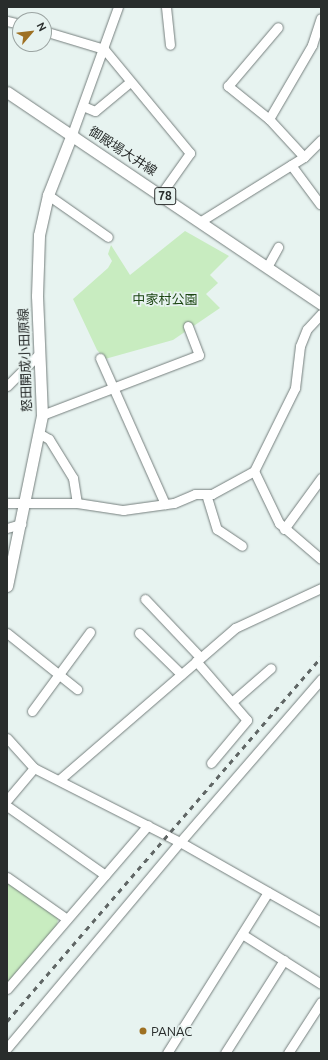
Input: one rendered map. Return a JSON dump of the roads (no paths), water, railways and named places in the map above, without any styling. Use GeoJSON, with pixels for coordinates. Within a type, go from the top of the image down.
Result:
{"type":"FeatureCollection","features":[{"type":"Feature","properties":{"kind":"main road","name":"御殿場大井線"},"geometry":{"type":"LineString","coordinates":[[7,92],[201,221],[321,304]]}},
{"type":"Feature","properties":{"kind":"main road","name":"怒田開成小田原線"},"geometry":{"type":"LineString","coordinates":[[7,586],[40,434],[42,415],[39,354],[39,235],[48,194],[72,134]]}},
{"type":"Feature","properties":{"kind":"street"},"geometry":{"type":"LineString","coordinates":[[72,134],[118,7]]}},
{"type":"Feature","properties":{"kind":"street"},"geometry":{"type":"LineString","coordinates":[[166,7],[170,44]]}},
{"type":"Feature","properties":{"kind":"street"},"geometry":{"type":"LineString","coordinates":[[269,119],[317,41],[321,18]]}},
{"type":"Feature","properties":{"kind":"street"},"geometry":{"type":"LineString","coordinates":[[278,27],[228,86],[269,119],[304,157]]}},
{"type":"Feature","properties":{"kind":"street"},"geometry":{"type":"LineString","coordinates":[[52,33],[104,49],[190,153],[161,194]]}},
{"type":"Feature","properties":{"kind":"street"},"geometry":{"type":"LineString","coordinates":[[83,106],[95,111],[130,82]]}},
{"type":"Feature","properties":{"kind":"street"},"geometry":{"type":"LineString","coordinates":[[201,221],[304,157],[321,140]]}},
{"type":"Feature","properties":{"kind":"street"},"geometry":{"type":"LineString","coordinates":[[290,165],[318,194],[320,204]]}},
{"type":"Feature","properties":{"kind":"street"},"geometry":{"type":"LineString","coordinates":[[48,194],[108,237]]}},
{"type":"Feature","properties":{"kind":"street"},"geometry":{"type":"LineString","coordinates":[[267,267],[278,247]]}},
{"type":"Feature","properties":{"kind":"street"},"geometry":{"type":"LineString","coordinates":[[7,504],[77,503],[123,510],[166,504],[206,494],[212,494],[254,471],[295,388],[300,346],[307,329],[321,314]]}},
{"type":"Feature","properties":{"kind":"street"},"geometry":{"type":"LineString","coordinates":[[42,415],[198,355],[188,326]]}},
{"type":"Feature","properties":{"kind":"street"},"geometry":{"type":"LineString","coordinates":[[7,386],[39,354]]}},
{"type":"Feature","properties":{"kind":"street"},"geometry":{"type":"LineString","coordinates":[[100,358],[166,504]]}},
{"type":"Feature","properties":{"kind":"street"},"geometry":{"type":"LineString","coordinates":[[40,434],[49,439],[73,478],[77,503]]}},
{"type":"Feature","properties":{"kind":"street"},"geometry":{"type":"LineString","coordinates":[[254,471],[284,529],[321,559]]}},
{"type":"Feature","properties":{"kind":"street"},"geometry":{"type":"LineString","coordinates":[[284,529],[321,478]]}},
{"type":"Feature","properties":{"kind":"street"},"geometry":{"type":"LineString","coordinates":[[206,494],[218,529],[242,546]]}},
{"type":"Feature","properties":{"kind":"street"},"geometry":{"type":"LineString","coordinates":[[7,528],[21,524]]}},
{"type":"Feature","properties":{"kind":"street"},"geometry":{"type":"LineString","coordinates":[[59,780],[198,659],[250,619],[321,588]]}},
{"type":"Feature","properties":{"kind":"street"},"geometry":{"type":"LineString","coordinates":[[145,599],[198,659],[247,720],[211,763]]}},
{"type":"Feature","properties":{"kind":"street"},"geometry":{"type":"LineString","coordinates":[[32,711],[90,632]]}},
{"type":"Feature","properties":{"kind":"street"},"geometry":{"type":"LineString","coordinates":[[7,633],[77,690]]}},
{"type":"Feature","properties":{"kind":"street"},"geometry":{"type":"LineString","coordinates":[[139,633],[182,674]]}},
{"type":"Feature","properties":{"kind":"street"},"geometry":{"type":"LineString","coordinates":[[233,701],[271,668]]}},
{"type":"Feature","properties":{"kind":"street"},"geometry":{"type":"LineString","coordinates":[[7,1048],[180,842],[321,679]]}},
{"type":"Feature","properties":{"kind":"street"},"geometry":{"type":"LineString","coordinates":[[7,738],[34,768],[180,842],[321,922]]}},
{"type":"Feature","properties":{"kind":"street"},"geometry":{"type":"LineString","coordinates":[[7,800],[34,768]]}},
{"type":"Feature","properties":{"kind":"street"},"geometry":{"type":"LineString","coordinates":[[7,806],[106,875]]}},
{"type":"Feature","properties":{"kind":"street"},"geometry":{"type":"LineString","coordinates":[[7,989],[148,825]]}},
{"type":"Feature","properties":{"kind":"street"},"geometry":{"type":"LineString","coordinates":[[7,877],[67,919]]}},
{"type":"Feature","properties":{"kind":"street"},"geometry":{"type":"LineString","coordinates":[[167,1053],[268,892]]}},
{"type":"Feature","properties":{"kind":"street"},"geometry":{"type":"LineString","coordinates":[[242,934],[321,984]]}},
{"type":"Feature","properties":{"kind":"street"},"geometry":{"type":"LineString","coordinates":[[225,1053],[284,960]]}},
{"type":"Feature","properties":{"kind":"street"},"geometry":{"type":"LineString","coordinates":[[288,1053],[321,1002]]}},
{"type":"Feature","properties":{"kind":"railway"},"geometry":{"type":"LineString","coordinates":[[7,1021],[321,657]]}},
{"type":"Feature","properties":{"kind":"place","name":"PANAC"},"geometry":{"type":"Point","coordinates":[143,1031]}},
{"type":"Feature","properties":{"kind":"park label","name":"中家村公園"},"geometry":{"type":"Point","coordinates":[165,299]}}]}
